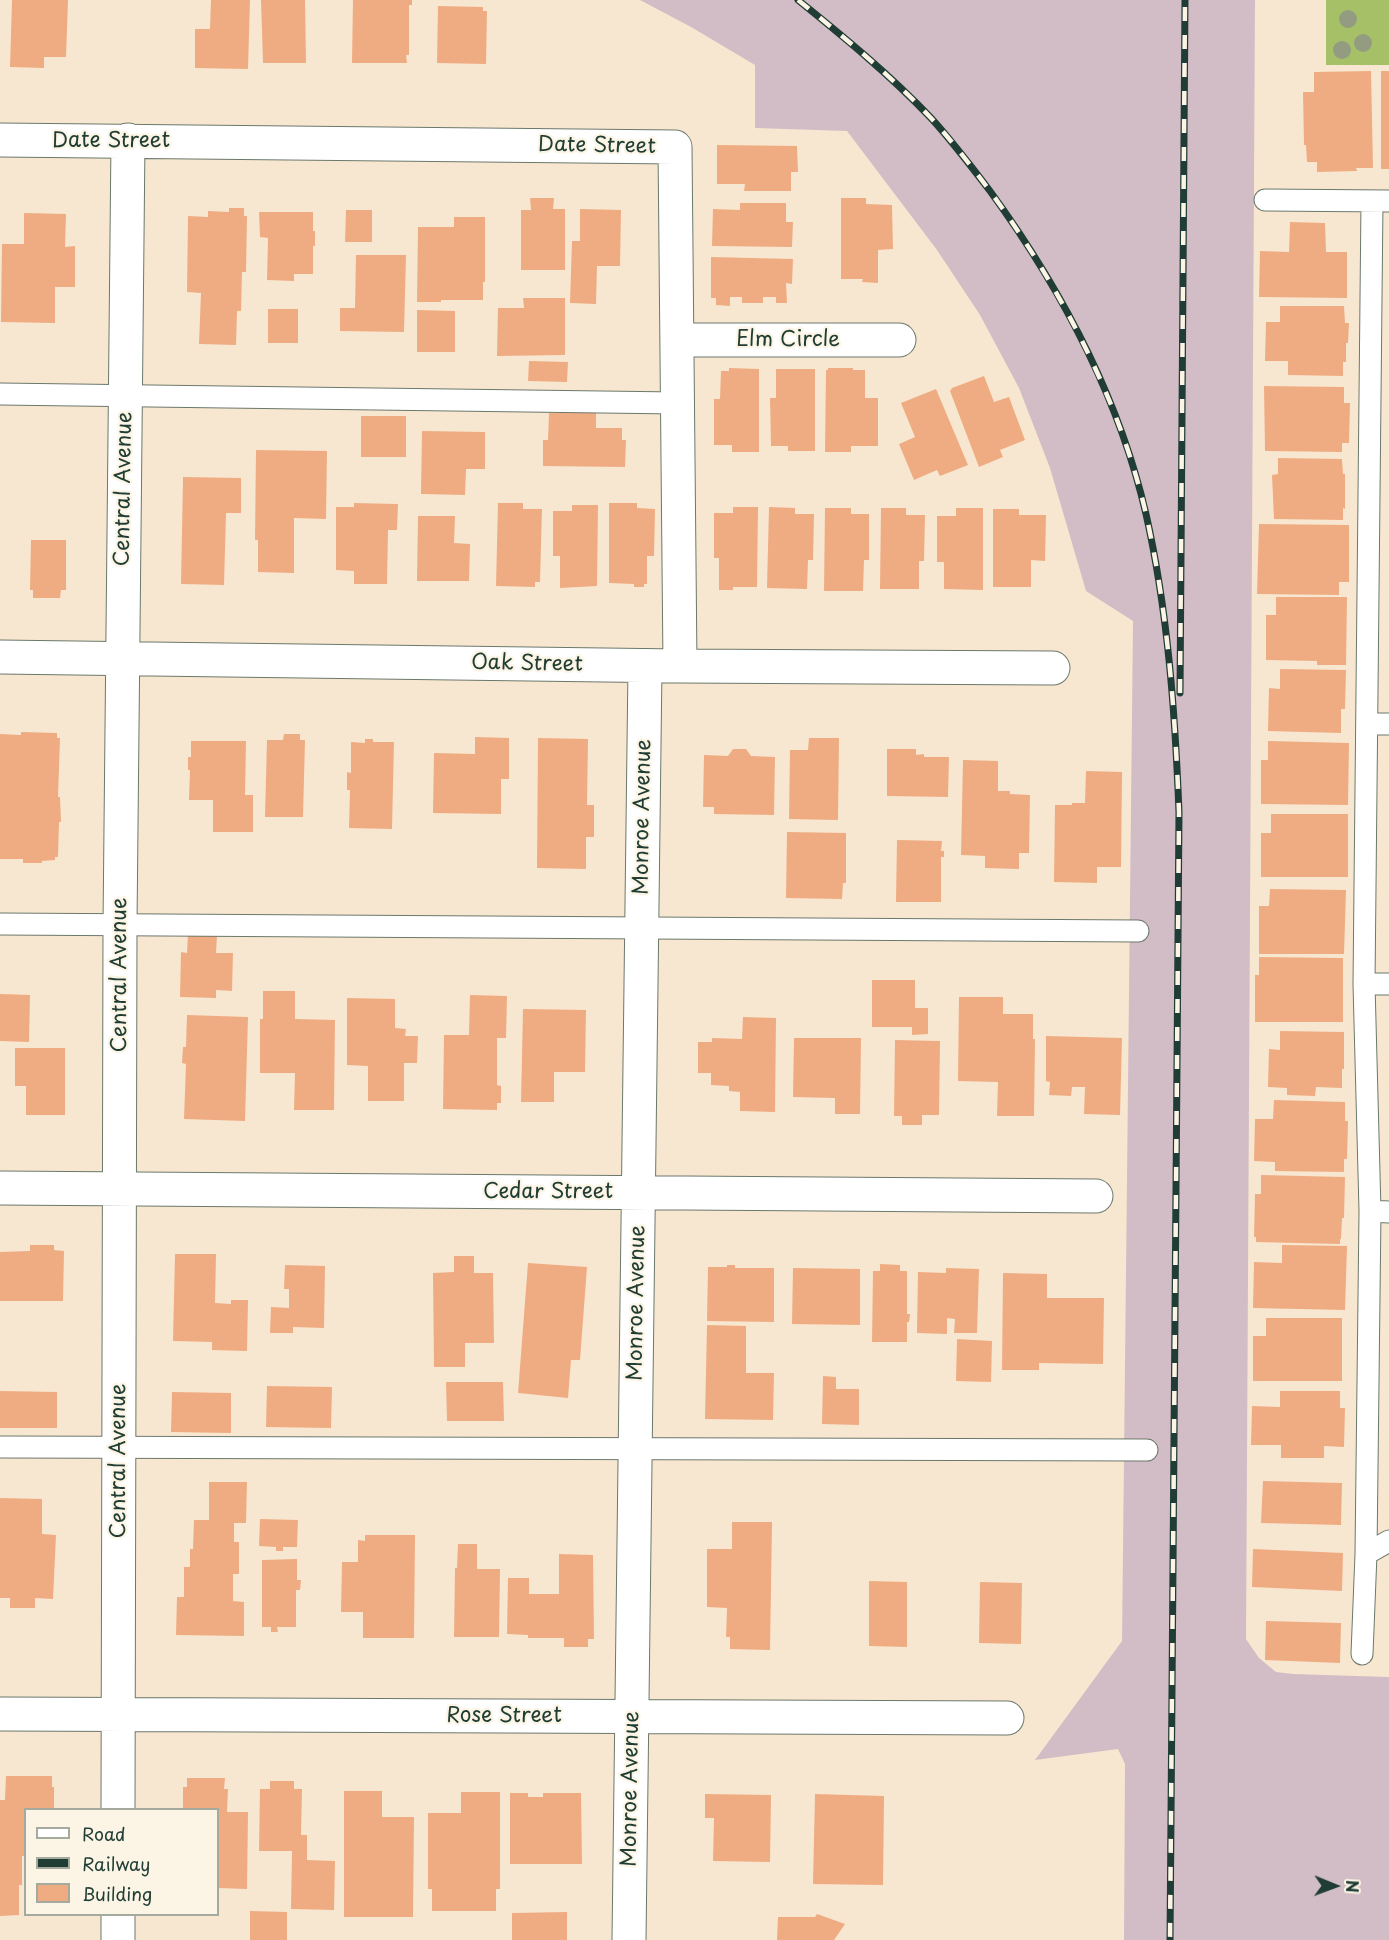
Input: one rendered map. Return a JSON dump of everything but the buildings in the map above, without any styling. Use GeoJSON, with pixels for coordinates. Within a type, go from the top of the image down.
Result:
{"type":"FeatureCollection","features":[{"type":"Feature","properties":{"kind":"street","name":"Date Street"},"geometry":{"type":"LineString","coordinates":[[0,140],[675,147],[680,666]]}},
{"type":"Feature","properties":{"kind":"street","name":"Central Avenue"},"geometry":{"type":"LineString","coordinates":[[118,1808],[120,925],[128,141]]}},
{"type":"Feature","properties":{"kind":"street","name":"Elm Circle"},"geometry":{"type":"LineString","coordinates":[[677,340],[899,340]]}},
{"type":"Feature","properties":{"kind":"street","name":"Oak Street"},"geometry":{"type":"LineString","coordinates":[[0,657],[645,666],[1053,668]]}},
{"type":"Feature","properties":{"kind":"street","name":"Monroe Avenue"},"geometry":{"type":"LineString","coordinates":[[629,1940],[645,666]]}},
{"type":"Feature","properties":{"kind":"street","name":"Cedar Street"},"geometry":{"type":"LineString","coordinates":[[0,1188],[1096,1196]]}},
{"type":"Feature","properties":{"kind":"street","name":"Rose Street"},"geometry":{"type":"LineString","coordinates":[[0,1714],[1007,1718]]}},
{"type":"Feature","properties":{"kind":"street"},"geometry":{"type":"LineString","coordinates":[[118,1916],[118,1940]]}},
{"type":"Feature","properties":{"kind":"lane"},"geometry":{"type":"LineString","coordinates":[[1265,200],[1380,201],[1380,462],[1367,724],[1364,984],[1379,1211],[1362,1653]]}},
{"type":"Feature","properties":{"kind":"lane"},"geometry":{"type":"LineString","coordinates":[[0,394],[677,403]]}},
{"type":"Feature","properties":{"kind":"lane"},"geometry":{"type":"LineString","coordinates":[[1367,724],[1389,724]]}},
{"type":"Feature","properties":{"kind":"lane"},"geometry":{"type":"LineString","coordinates":[[0,924],[1138,931]]}},
{"type":"Feature","properties":{"kind":"lane"},"geometry":{"type":"LineString","coordinates":[[1364,984],[1389,984]]}},
{"type":"Feature","properties":{"kind":"lane"},"geometry":{"type":"LineString","coordinates":[[0,1447],[1147,1450]]}},
{"type":"Feature","properties":{"kind":"lane"},"geometry":{"type":"LineString","coordinates":[[1366,1554],[1389,1541]]}},
{"type":"Feature","properties":{"kind":"shaded area"},"geometry":{"type":"Polygon","coordinates":[[[640,0],[1255,0],[1246,1639],[1259,1658],[1276,1672],[1389,1677],[1389,1940],[1124,1940],[1125,1764],[1118,1749],[1035,1760],[1122,1641],[1133,621],[1086,591],[1050,468],[1019,388],[980,315],[937,250],[847,131],[755,128],[755,65],[640,0]]]}},
{"type":"Feature","properties":{"kind":"green space"},"geometry":{"type":"Polygon","coordinates":[[[1326,0],[1389,0],[1389,65],[1326,65],[1326,0]]]}},
{"type":"Feature","properties":{"kind":"railway"},"geometry":{"type":"LineString","coordinates":[[798,0],[883,72],[931,118],[976,172],[1016,228],[1063,305],[1103,386],[1134,471],[1154,551],[1169,662],[1179,812],[1170,1940]]}},
{"type":"Feature","properties":{"kind":"railway"},"geometry":{"type":"LineString","coordinates":[[1180,693],[1185,0]]}}]}
